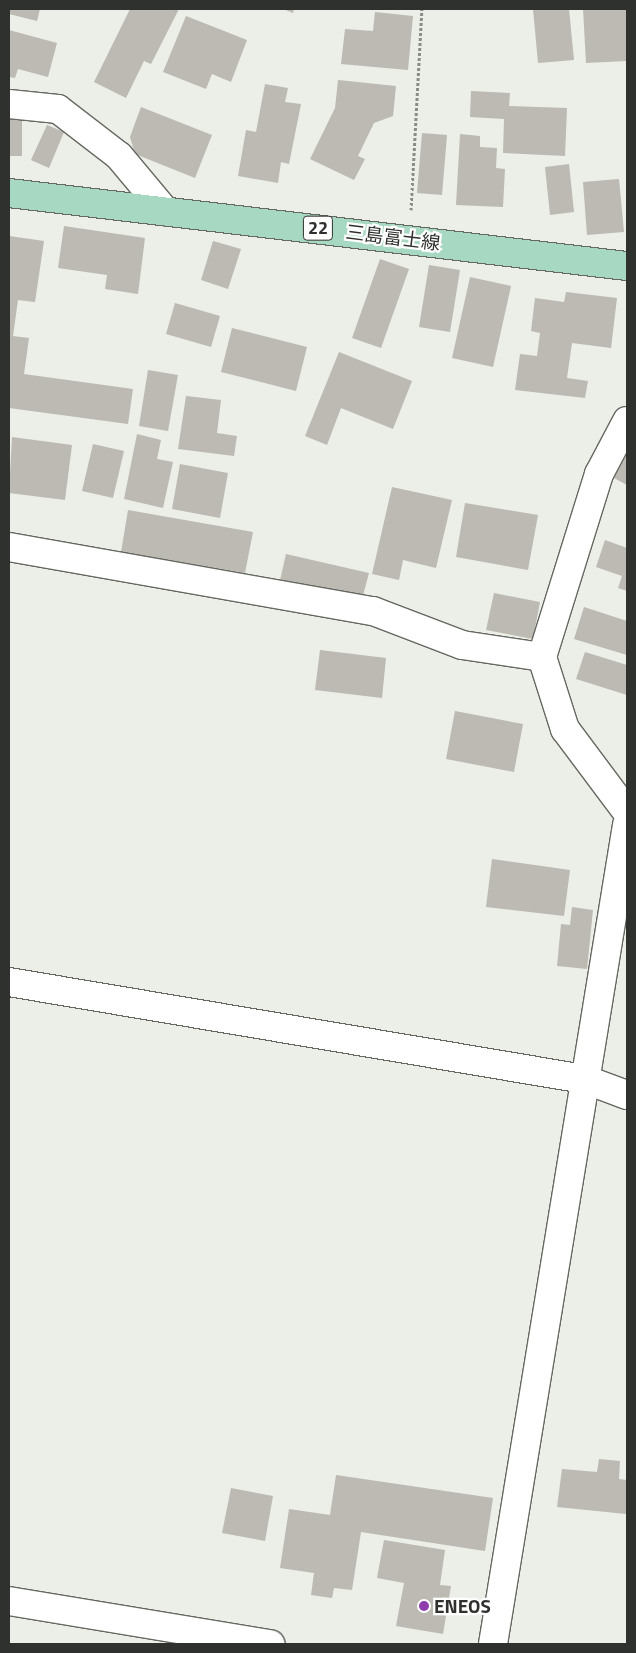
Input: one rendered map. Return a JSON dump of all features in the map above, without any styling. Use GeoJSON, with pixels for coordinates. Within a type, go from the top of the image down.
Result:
{"type":"FeatureCollection","features":[{"type":"Feature","properties":{"kind":"main road","name":"三島富士線"},"geometry":{"type":"LineString","coordinates":[[9,193],[410,238],[627,266]]}},
{"type":"Feature","properties":{"kind":"street"},"geometry":{"type":"LineString","coordinates":[[9,104],[58,109],[119,156],[165,211]]}},
{"type":"Feature","properties":{"kind":"street"},"geometry":{"type":"LineString","coordinates":[[627,421],[598,474],[542,657],[566,729],[627,812]]}},
{"type":"Feature","properties":{"kind":"street"},"geometry":{"type":"LineString","coordinates":[[9,547],[374,611],[462,645],[542,657]]}},
{"type":"Feature","properties":{"kind":"street"},"geometry":{"type":"LineString","coordinates":[[493,1644],[584,1078],[627,825]]}},
{"type":"Feature","properties":{"kind":"street"},"geometry":{"type":"LineString","coordinates":[[9,982],[584,1078],[627,1095]]}},
{"type":"Feature","properties":{"kind":"street"},"geometry":{"type":"LineString","coordinates":[[9,1602],[205,1639],[270,1644]]}},
{"type":"Feature","properties":{"kind":"path"},"geometry":{"type":"LineString","coordinates":[[410,238],[422,9]]}},
{"type":"Feature","properties":{"kind":"building"},"geometry":{"type":"Polygon","coordinates":[[[9,9],[40,9],[37,21],[9,14],[9,9]]]}},
{"type":"Feature","properties":{"kind":"building"},"geometry":{"type":"Polygon","coordinates":[[[130,9],[179,9],[151,64],[144,61],[126,98],[94,82],[130,9]]]}},
{"type":"Feature","properties":{"kind":"building"},"geometry":{"type":"Polygon","coordinates":[[[283,9],[294,9],[293,13],[283,9]]]}},
{"type":"Feature","properties":{"kind":"building"},"geometry":{"type":"Polygon","coordinates":[[[533,9],[569,9],[574,60],[538,63],[533,9]]]}},
{"type":"Feature","properties":{"kind":"building"},"geometry":{"type":"Polygon","coordinates":[[[583,9],[627,9],[627,61],[586,63],[583,9]]]}},
{"type":"Feature","properties":{"kind":"building"},"geometry":{"type":"Polygon","coordinates":[[[375,12],[413,16],[408,70],[341,64],[345,29],[373,31],[375,12]]]}},
{"type":"Feature","properties":{"kind":"building"},"geometry":{"type":"Polygon","coordinates":[[[186,16],[247,40],[231,82],[212,74],[206,89],[163,72],[186,16]]]}},
{"type":"Feature","properties":{"kind":"building"},"geometry":{"type":"Polygon","coordinates":[[[9,30],[57,43],[48,77],[18,69],[15,78],[9,77],[9,30]]]}},
{"type":"Feature","properties":{"kind":"building"},"geometry":{"type":"Polygon","coordinates":[[[338,80],[396,86],[393,116],[374,123],[358,156],[365,159],[354,180],[310,159],[335,108],[338,80]]]}},
{"type":"Feature","properties":{"kind":"building"},"geometry":{"type":"Polygon","coordinates":[[[265,84],[288,88],[285,102],[301,104],[289,164],[281,162],[278,183],[238,176],[246,130],[256,132],[265,84]]]}},
{"type":"Feature","properties":{"kind":"building"},"geometry":{"type":"Polygon","coordinates":[[[471,91],[510,93],[509,106],[567,108],[565,156],[503,153],[504,119],[470,117],[471,91]]]}},
{"type":"Feature","properties":{"kind":"building"},"geometry":{"type":"Polygon","coordinates":[[[141,107],[212,135],[195,178],[135,154],[130,137],[141,107]]]}},
{"type":"Feature","properties":{"kind":"building"},"geometry":{"type":"Polygon","coordinates":[[[9,117],[22,117],[22,156],[9,156],[9,117]]]}},
{"type":"Feature","properties":{"kind":"building"},"geometry":{"type":"Polygon","coordinates":[[[47,125],[64,132],[49,168],[31,160],[47,125]]]}},
{"type":"Feature","properties":{"kind":"building"},"geometry":{"type":"Polygon","coordinates":[[[422,133],[447,135],[442,195],[417,193],[422,133]]]}},
{"type":"Feature","properties":{"kind":"building"},"geometry":{"type":"Polygon","coordinates":[[[460,134],[480,136],[480,147],[497,148],[496,168],[505,169],[503,207],[456,205],[460,134]]]}},
{"type":"Feature","properties":{"kind":"building"},"geometry":{"type":"Polygon","coordinates":[[[569,164],[574,212],[550,215],[545,167],[569,164]]]}},
{"type":"Feature","properties":{"kind":"building"},"geometry":{"type":"Polygon","coordinates":[[[619,179],[624,232],[587,235],[583,182],[619,179]]]}},
{"type":"Feature","properties":{"kind":"building"},"geometry":{"type":"Polygon","coordinates":[[[64,226],[145,238],[138,294],[105,289],[107,275],[58,268],[64,226]]]}},
{"type":"Feature","properties":{"kind":"building"},"geometry":{"type":"Polygon","coordinates":[[[9,236],[44,241],[35,302],[18,300],[13,336],[29,338],[24,374],[133,389],[128,424],[9,408],[9,236]]]}},
{"type":"Feature","properties":{"kind":"building"},"geometry":{"type":"Polygon","coordinates":[[[213,241],[241,249],[228,289],[201,280],[213,241]]]}},
{"type":"Feature","properties":{"kind":"building"},"geometry":{"type":"Polygon","coordinates":[[[380,259],[409,269],[381,348],[352,338],[380,259]]]}},
{"type":"Feature","properties":{"kind":"building"},"geometry":{"type":"Polygon","coordinates":[[[429,265],[460,270],[450,332],[419,327],[429,265]]]}},
{"type":"Feature","properties":{"kind":"building"},"geometry":{"type":"Polygon","coordinates":[[[470,277],[511,286],[493,367],[452,358],[470,277]]]}},
{"type":"Feature","properties":{"kind":"building"},"geometry":{"type":"Polygon","coordinates":[[[566,292],[617,298],[611,348],[572,343],[567,378],[588,381],[585,398],[515,390],[520,354],[537,356],[540,333],[531,331],[535,298],[564,302],[566,292]]]}},
{"type":"Feature","properties":{"kind":"building"},"geometry":{"type":"Polygon","coordinates":[[[175,303],[220,316],[211,347],[166,334],[175,303]]]}},
{"type":"Feature","properties":{"kind":"building"},"geometry":{"type":"Polygon","coordinates":[[[232,328],[307,347],[296,391],[221,372],[232,328]]]}},
{"type":"Feature","properties":{"kind":"building"},"geometry":{"type":"Polygon","coordinates":[[[339,352],[412,381],[393,429],[341,408],[327,445],[305,436],[339,352]]]}},
{"type":"Feature","properties":{"kind":"building"},"geometry":{"type":"Polygon","coordinates":[[[148,370],[178,375],[168,431],[139,426],[148,370]]]}},
{"type":"Feature","properties":{"kind":"building"},"geometry":{"type":"Polygon","coordinates":[[[186,396],[221,400],[217,433],[237,436],[234,456],[178,449],[186,396]]]}},
{"type":"Feature","properties":{"kind":"building"},"geometry":{"type":"Polygon","coordinates":[[[137,434],[161,440],[157,459],[173,462],[163,508],[124,499],[137,434]]]}},
{"type":"Feature","properties":{"kind":"building"},"geometry":{"type":"Polygon","coordinates":[[[12,437],[72,445],[65,500],[9,493],[12,437]]]}},
{"type":"Feature","properties":{"kind":"building"},"geometry":{"type":"Polygon","coordinates":[[[93,444],[124,451],[113,498],[82,491],[93,444]]]}},
{"type":"Feature","properties":{"kind":"building"},"geometry":{"type":"Polygon","coordinates":[[[627,454],[627,485],[614,478],[627,454]]]}},
{"type":"Feature","properties":{"kind":"building"},"geometry":{"type":"Polygon","coordinates":[[[180,464],[228,473],[220,518],[172,509],[180,464]]]}},
{"type":"Feature","properties":{"kind":"building"},"geometry":{"type":"Polygon","coordinates":[[[392,487],[452,500],[436,568],[403,560],[399,580],[372,574],[392,487]]]}},
{"type":"Feature","properties":{"kind":"building"},"geometry":{"type":"Polygon","coordinates":[[[465,503],[538,515],[528,570],[456,557],[465,503]]]}},
{"type":"Feature","properties":{"kind":"building"},"geometry":{"type":"Polygon","coordinates":[[[128,510],[253,532],[245,573],[121,552],[128,510]]]}},
{"type":"Feature","properties":{"kind":"building"},"geometry":{"type":"Polygon","coordinates":[[[605,540],[627,548],[627,591],[618,588],[622,576],[596,567],[605,540]]]}},
{"type":"Feature","properties":{"kind":"building"},"geometry":{"type":"Polygon","coordinates":[[[286,554],[369,573],[361,603],[279,585],[286,554]]]}},
{"type":"Feature","properties":{"kind":"building"},"geometry":{"type":"Polygon","coordinates":[[[494,593],[540,602],[533,639],[486,630],[494,593]]]}},
{"type":"Feature","properties":{"kind":"building"},"geometry":{"type":"Polygon","coordinates":[[[584,607],[627,621],[627,655],[574,639],[584,607]]]}},
{"type":"Feature","properties":{"kind":"building"},"geometry":{"type":"Polygon","coordinates":[[[320,650],[386,658],[382,698],[315,690],[320,650]]]}},
{"type":"Feature","properties":{"kind":"building"},"geometry":{"type":"Polygon","coordinates":[[[585,652],[627,665],[627,695],[576,679],[585,652]]]}},
{"type":"Feature","properties":{"kind":"building"},"geometry":{"type":"Polygon","coordinates":[[[455,711],[523,724],[514,772],[446,759],[455,711]]]}},
{"type":"Feature","properties":{"kind":"building"},"geometry":{"type":"Polygon","coordinates":[[[492,859],[570,870],[564,916],[486,907],[492,859]]]}},
{"type":"Feature","properties":{"kind":"building"},"geometry":{"type":"Polygon","coordinates":[[[572,907],[593,910],[587,969],[557,966],[561,924],[570,925],[572,907]]]}},
{"type":"Feature","properties":{"kind":"building"},"geometry":{"type":"Polygon","coordinates":[[[599,1459],[620,1461],[619,1479],[627,1480],[626,1514],[557,1507],[562,1469],[597,1472],[599,1459]]]}},
{"type":"Feature","properties":{"kind":"building"},"geometry":{"type":"Polygon","coordinates":[[[336,1475],[493,1498],[485,1551],[361,1532],[352,1590],[334,1588],[332,1598],[311,1595],[314,1573],[280,1568],[289,1509],[330,1515],[336,1475]]]}},
{"type":"Feature","properties":{"kind":"building"},"geometry":{"type":"Polygon","coordinates":[[[231,1488],[273,1496],[265,1541],[222,1533],[231,1488]]]}},
{"type":"Feature","properties":{"kind":"building","name":"ENEOS"},"geometry":{"type":"Polygon","coordinates":[[[384,1540],[445,1550],[440,1585],[451,1586],[443,1634],[396,1626],[404,1583],[377,1578],[384,1540]]]}},
{"type":"Feature","properties":{"kind":"place","name":"ENEOS"},"geometry":{"type":"Point","coordinates":[424,1606]}}]}
